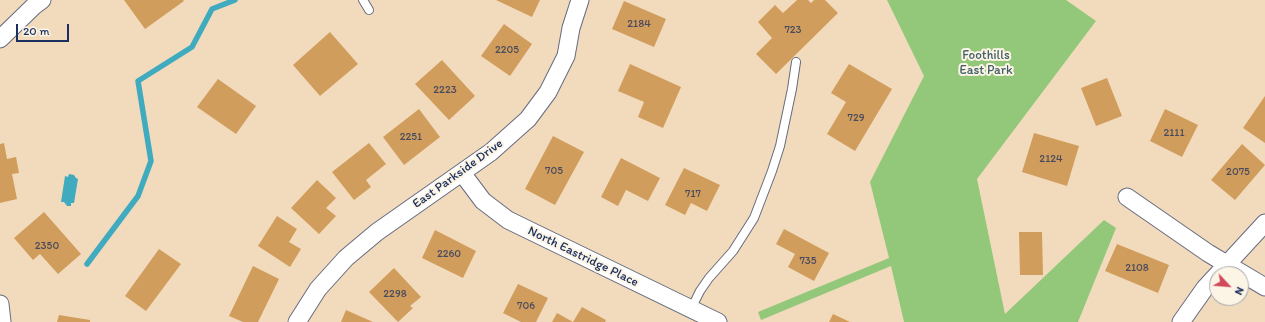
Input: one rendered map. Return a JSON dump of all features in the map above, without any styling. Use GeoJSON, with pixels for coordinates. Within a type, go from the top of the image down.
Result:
{"type":"FeatureCollection","features":[{"type":"Feature","properties":{"kind":"street"},"geometry":{"type":"LineString","coordinates":[[0,39],[29,10],[42,0]]}},
{"type":"Feature","properties":{"kind":"street","name":"East Parkside Drive"},"geometry":{"type":"LineString","coordinates":[[297,322],[318,289],[346,258],[377,232],[491,152],[528,119],[548,92],[566,56],[580,0]]}},
{"type":"Feature","properties":{"kind":"street","name":"North Eastridge Place"},"geometry":{"type":"LineString","coordinates":[[462,173],[483,201],[508,220],[718,322]]}},
{"type":"Feature","properties":{"kind":"street"},"geometry":{"type":"LineString","coordinates":[[1127,197],[1208,253],[1217,266]]}},
{"type":"Feature","properties":{"kind":"street"},"geometry":{"type":"LineString","coordinates":[[1226,266],[1265,223]]}},
{"type":"Feature","properties":{"kind":"street"},"geometry":{"type":"LineString","coordinates":[[1249,281],[1265,287]]}},
{"type":"Feature","properties":{"kind":"street"},"geometry":{"type":"LineString","coordinates":[[1181,322],[1209,284]]}},
{"type":"Feature","properties":{"kind":"street"},"geometry":{"type":"LineString","coordinates":[[0,304],[2,322]]}},
{"type":"Feature","properties":{"kind":"lane"},"geometry":{"type":"LineString","coordinates":[[363,0],[369,10]]}},
{"type":"Feature","properties":{"kind":"lane"},"geometry":{"type":"LineString","coordinates":[[691,310],[709,278],[733,251],[754,218],[780,146],[796,62]]}},
{"type":"Feature","properties":{"kind":"green space","name":"Foothills East Park"},"geometry":{"type":"Polygon","coordinates":[[[887,0],[1066,0],[1096,21],[977,179],[1005,314],[1104,220],[1116,228],[1078,322],[904,322],[891,266],[761,320],[758,312],[889,258],[870,182],[924,76],[887,0]]]}},
{"type":"Feature","properties":{"kind":"water"},"geometry":{"type":"Polygon","coordinates":[[[69,174],[74,175],[78,179],[74,203],[71,203],[71,206],[67,206],[64,202],[61,202],[65,176],[68,177],[69,174]]]}},
{"type":"Feature","properties":{"kind":"building"},"geometry":{"type":"Polygon","coordinates":[[[124,0],[183,0],[184,1],[145,29],[124,0]]]}},
{"type":"Feature","properties":{"kind":"building"},"geometry":{"type":"Polygon","coordinates":[[[496,0],[540,0],[532,17],[496,0]]]}},
{"type":"Feature","properties":{"kind":"building"},"geometry":{"type":"Polygon","coordinates":[[[797,0],[808,0],[811,3],[814,0],[825,0],[838,13],[776,74],[756,54],[772,38],[758,22],[775,5],[783,13],[797,0]]]}},
{"type":"Feature","properties":{"kind":"building"},"geometry":{"type":"Polygon","coordinates":[[[624,1],[666,19],[654,47],[612,29],[624,1]]]}},
{"type":"Feature","properties":{"kind":"building"},"geometry":{"type":"Polygon","coordinates":[[[504,24],[532,44],[510,76],[481,56],[504,24]]]}},
{"type":"Feature","properties":{"kind":"building"},"geometry":{"type":"Polygon","coordinates":[[[330,32],[358,64],[320,96],[293,65],[330,32]]]}},
{"type":"Feature","properties":{"kind":"building"},"geometry":{"type":"Polygon","coordinates":[[[442,60],[475,96],[449,120],[415,84],[442,60]]]}},
{"type":"Feature","properties":{"kind":"building"},"geometry":{"type":"Polygon","coordinates":[[[630,64],[681,87],[663,128],[638,117],[644,102],[618,91],[630,64]]]}},
{"type":"Feature","properties":{"kind":"building"},"geometry":{"type":"Polygon","coordinates":[[[849,64],[892,89],[855,151],[827,134],[846,102],[831,93],[849,64]]]}},
{"type":"Feature","properties":{"kind":"building"},"geometry":{"type":"Polygon","coordinates":[[[1107,78],[1122,116],[1096,126],[1081,88],[1107,78]]]}},
{"type":"Feature","properties":{"kind":"building"},"geometry":{"type":"Polygon","coordinates":[[[218,79],[256,106],[236,134],[197,107],[218,79]]]}},
{"type":"Feature","properties":{"kind":"building"},"geometry":{"type":"Polygon","coordinates":[[[1265,96],[1265,143],[1243,128],[1265,96]]]}},
{"type":"Feature","properties":{"kind":"building"},"geometry":{"type":"Polygon","coordinates":[[[419,109],[440,137],[404,165],[383,137],[419,109]]]}},
{"type":"Feature","properties":{"kind":"building"},"geometry":{"type":"Polygon","coordinates":[[[1165,109],[1198,125],[1182,157],[1150,141],[1165,109]]]}},
{"type":"Feature","properties":{"kind":"building"},"geometry":{"type":"Polygon","coordinates":[[[1034,133],[1079,146],[1067,186],[1022,172],[1034,133]]]}},
{"type":"Feature","properties":{"kind":"building"},"geometry":{"type":"Polygon","coordinates":[[[553,136],[584,152],[555,205],[525,189],[553,136]]]}},
{"type":"Feature","properties":{"kind":"building"},"geometry":{"type":"Polygon","coordinates":[[[4,143],[7,159],[16,157],[19,173],[12,174],[17,199],[0,203],[0,144],[4,143]]]}},
{"type":"Feature","properties":{"kind":"building"},"geometry":{"type":"Polygon","coordinates":[[[369,143],[386,164],[366,180],[371,187],[354,200],[332,172],[369,143]]]}},
{"type":"Feature","properties":{"kind":"building"},"geometry":{"type":"Polygon","coordinates":[[[1242,144],[1265,165],[1235,200],[1211,180],[1242,144]]]}},
{"type":"Feature","properties":{"kind":"building"},"geometry":{"type":"Polygon","coordinates":[[[621,158],[660,178],[648,201],[626,190],[618,206],[601,197],[621,158]]]}},
{"type":"Feature","properties":{"kind":"building"},"geometry":{"type":"Polygon","coordinates":[[[684,168],[720,185],[707,211],[691,203],[685,215],[665,205],[684,168]]]}},
{"type":"Feature","properties":{"kind":"building"},"geometry":{"type":"Polygon","coordinates":[[[317,180],[336,198],[326,208],[336,216],[319,234],[291,208],[317,180]]]}},
{"type":"Feature","properties":{"kind":"building"},"geometry":{"type":"Polygon","coordinates":[[[44,212],[81,254],[58,274],[40,254],[33,260],[14,238],[44,212]]]}},
{"type":"Feature","properties":{"kind":"building"},"geometry":{"type":"Polygon","coordinates":[[[277,216],[297,229],[289,242],[301,249],[290,267],[258,246],[277,216]]]}},
{"type":"Feature","properties":{"kind":"building"},"geometry":{"type":"Polygon","coordinates":[[[784,229],[829,253],[814,281],[788,267],[795,254],[776,244],[784,229]]]}},
{"type":"Feature","properties":{"kind":"building"},"geometry":{"type":"Polygon","coordinates":[[[435,230],[476,251],[463,278],[422,258],[435,230]]]}},
{"type":"Feature","properties":{"kind":"building"},"geometry":{"type":"Polygon","coordinates":[[[1019,232],[1042,232],[1043,275],[1020,275],[1019,232]]]}},
{"type":"Feature","properties":{"kind":"building"},"geometry":{"type":"Polygon","coordinates":[[[1117,244],[1169,265],[1158,293],[1105,271],[1117,244]]]}},
{"type":"Feature","properties":{"kind":"building"},"geometry":{"type":"Polygon","coordinates":[[[159,249],[181,264],[146,311],[125,296],[159,249]]]}},
{"type":"Feature","properties":{"kind":"building"},"geometry":{"type":"Polygon","coordinates":[[[253,266],[279,279],[258,322],[243,322],[229,316],[253,266]]]}},
{"type":"Feature","properties":{"kind":"building"},"geometry":{"type":"Polygon","coordinates":[[[394,268],[421,297],[410,306],[413,308],[398,322],[369,292],[394,268]]]}},
{"type":"Feature","properties":{"kind":"building"},"geometry":{"type":"Polygon","coordinates":[[[518,284],[548,298],[536,322],[521,322],[503,313],[518,284]]]}},
{"type":"Feature","properties":{"kind":"building"},"geometry":{"type":"Polygon","coordinates":[[[582,307],[606,320],[605,322],[573,322],[582,307]]]}},
{"type":"Feature","properties":{"kind":"building"},"geometry":{"type":"Polygon","coordinates":[[[346,310],[373,322],[341,322],[346,310]]]}},
{"type":"Feature","properties":{"kind":"building"},"geometry":{"type":"Polygon","coordinates":[[[557,313],[573,322],[552,322],[557,313]]]}},
{"type":"Feature","properties":{"kind":"building"},"geometry":{"type":"Polygon","coordinates":[[[833,314],[850,322],[829,322],[833,314]]]}},
{"type":"Feature","properties":{"kind":"building"},"geometry":{"type":"Polygon","coordinates":[[[59,315],[90,320],[90,322],[57,322],[59,315]]]}},
{"type":"Feature","properties":{"kind":"waterway"},"geometry":{"type":"LineString","coordinates":[[87,264],[138,196],[151,161],[138,81],[192,47],[212,9],[235,0]]}}]}
